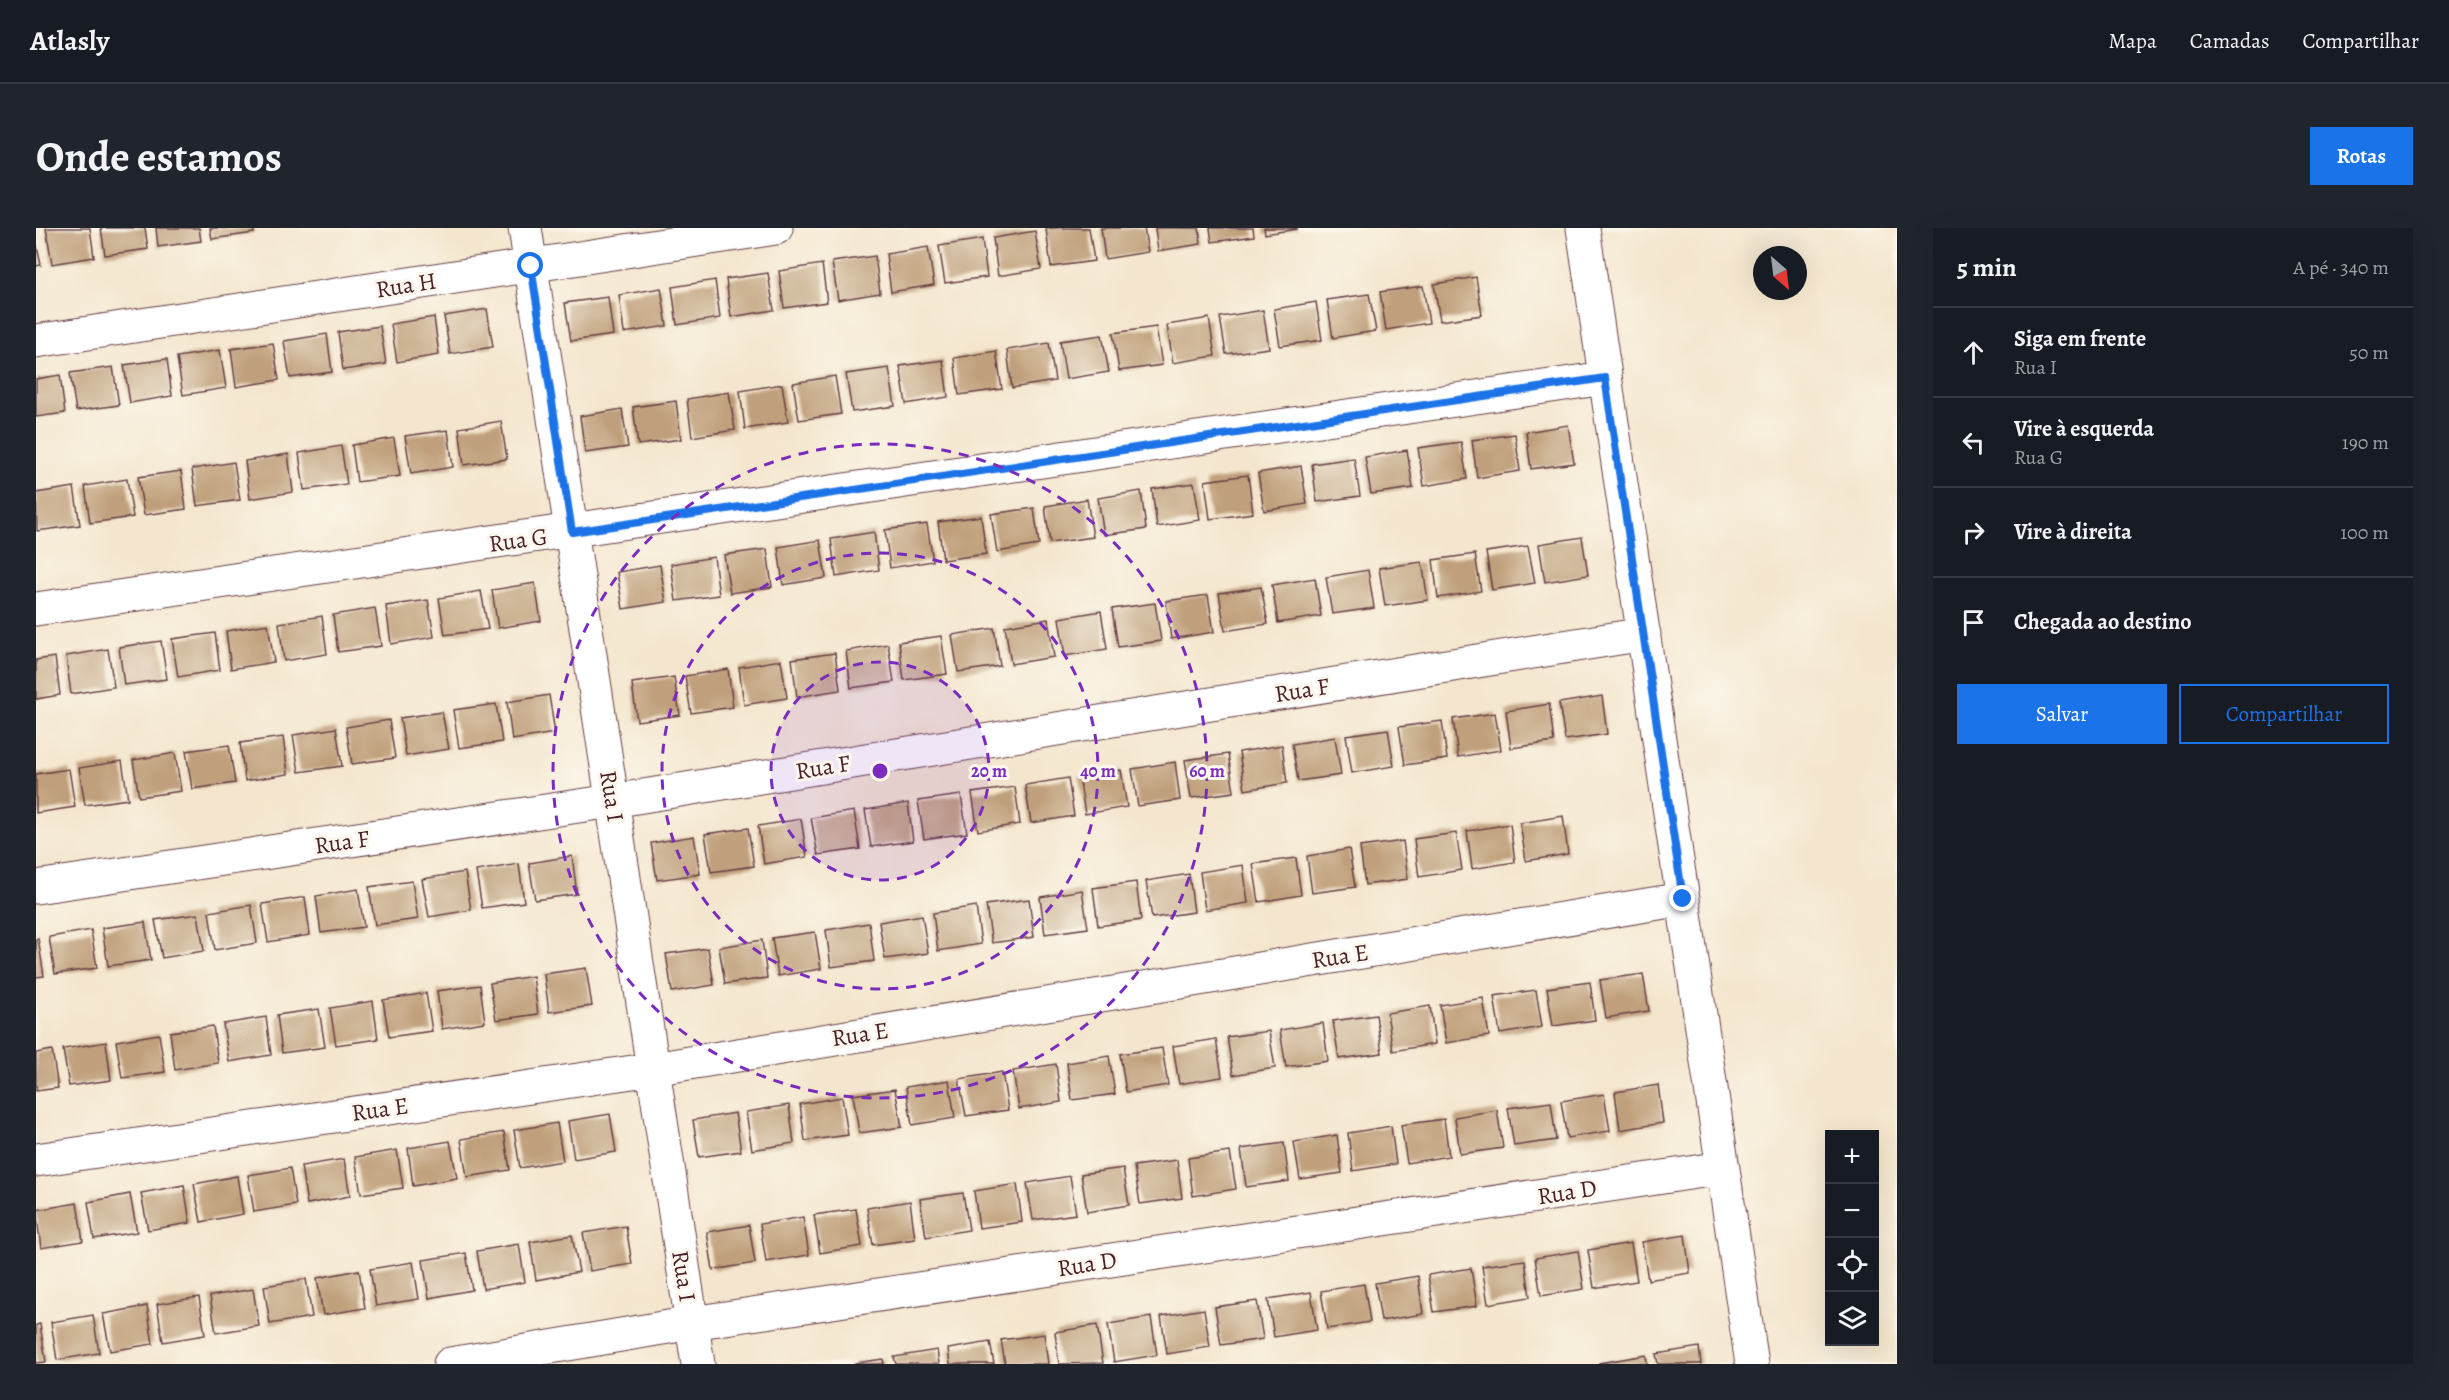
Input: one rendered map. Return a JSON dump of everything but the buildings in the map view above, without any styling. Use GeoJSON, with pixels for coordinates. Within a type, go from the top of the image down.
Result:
{"type":"FeatureCollection","features":[{"type":"Feature","properties":{"kind":"street","name":"Rua I"},"geometry":{"type":"LineString","coordinates":[[525,228],[698,1364]]}},
{"type":"Feature","properties":{"kind":"street","name":"Rua H"},"geometry":{"type":"LineString","coordinates":[[36,341],[776,228]]}},
{"type":"Feature","properties":{"kind":"street"},"geometry":{"type":"LineString","coordinates":[[1583,228],[1752,1364]]}},
{"type":"Feature","properties":{"kind":"street","name":"Rua G"},"geometry":{"type":"LineString","coordinates":[[36,609],[572,532],[1605,378]]}},
{"type":"Feature","properties":{"kind":"street","name":"Rua F"},"geometry":{"type":"LineString","coordinates":[[36,887],[612,801],[1644,634]]}},
{"type":"Feature","properties":{"kind":"street","name":"Rua E"},"geometry":{"type":"LineString","coordinates":[[36,1160],[653,1069],[1683,899]]}},
{"type":"Feature","properties":{"kind":"street","name":"Rua D"},"geometry":{"type":"LineString","coordinates":[[450,1364],[692,1323],[1724,1168]]}},
{"type":"Feature","properties":{"kind":"route"},"geometry":{"type":"LineString","coordinates":[[531,266],[572,532],[1605,378],[1683,899]]}}]}
